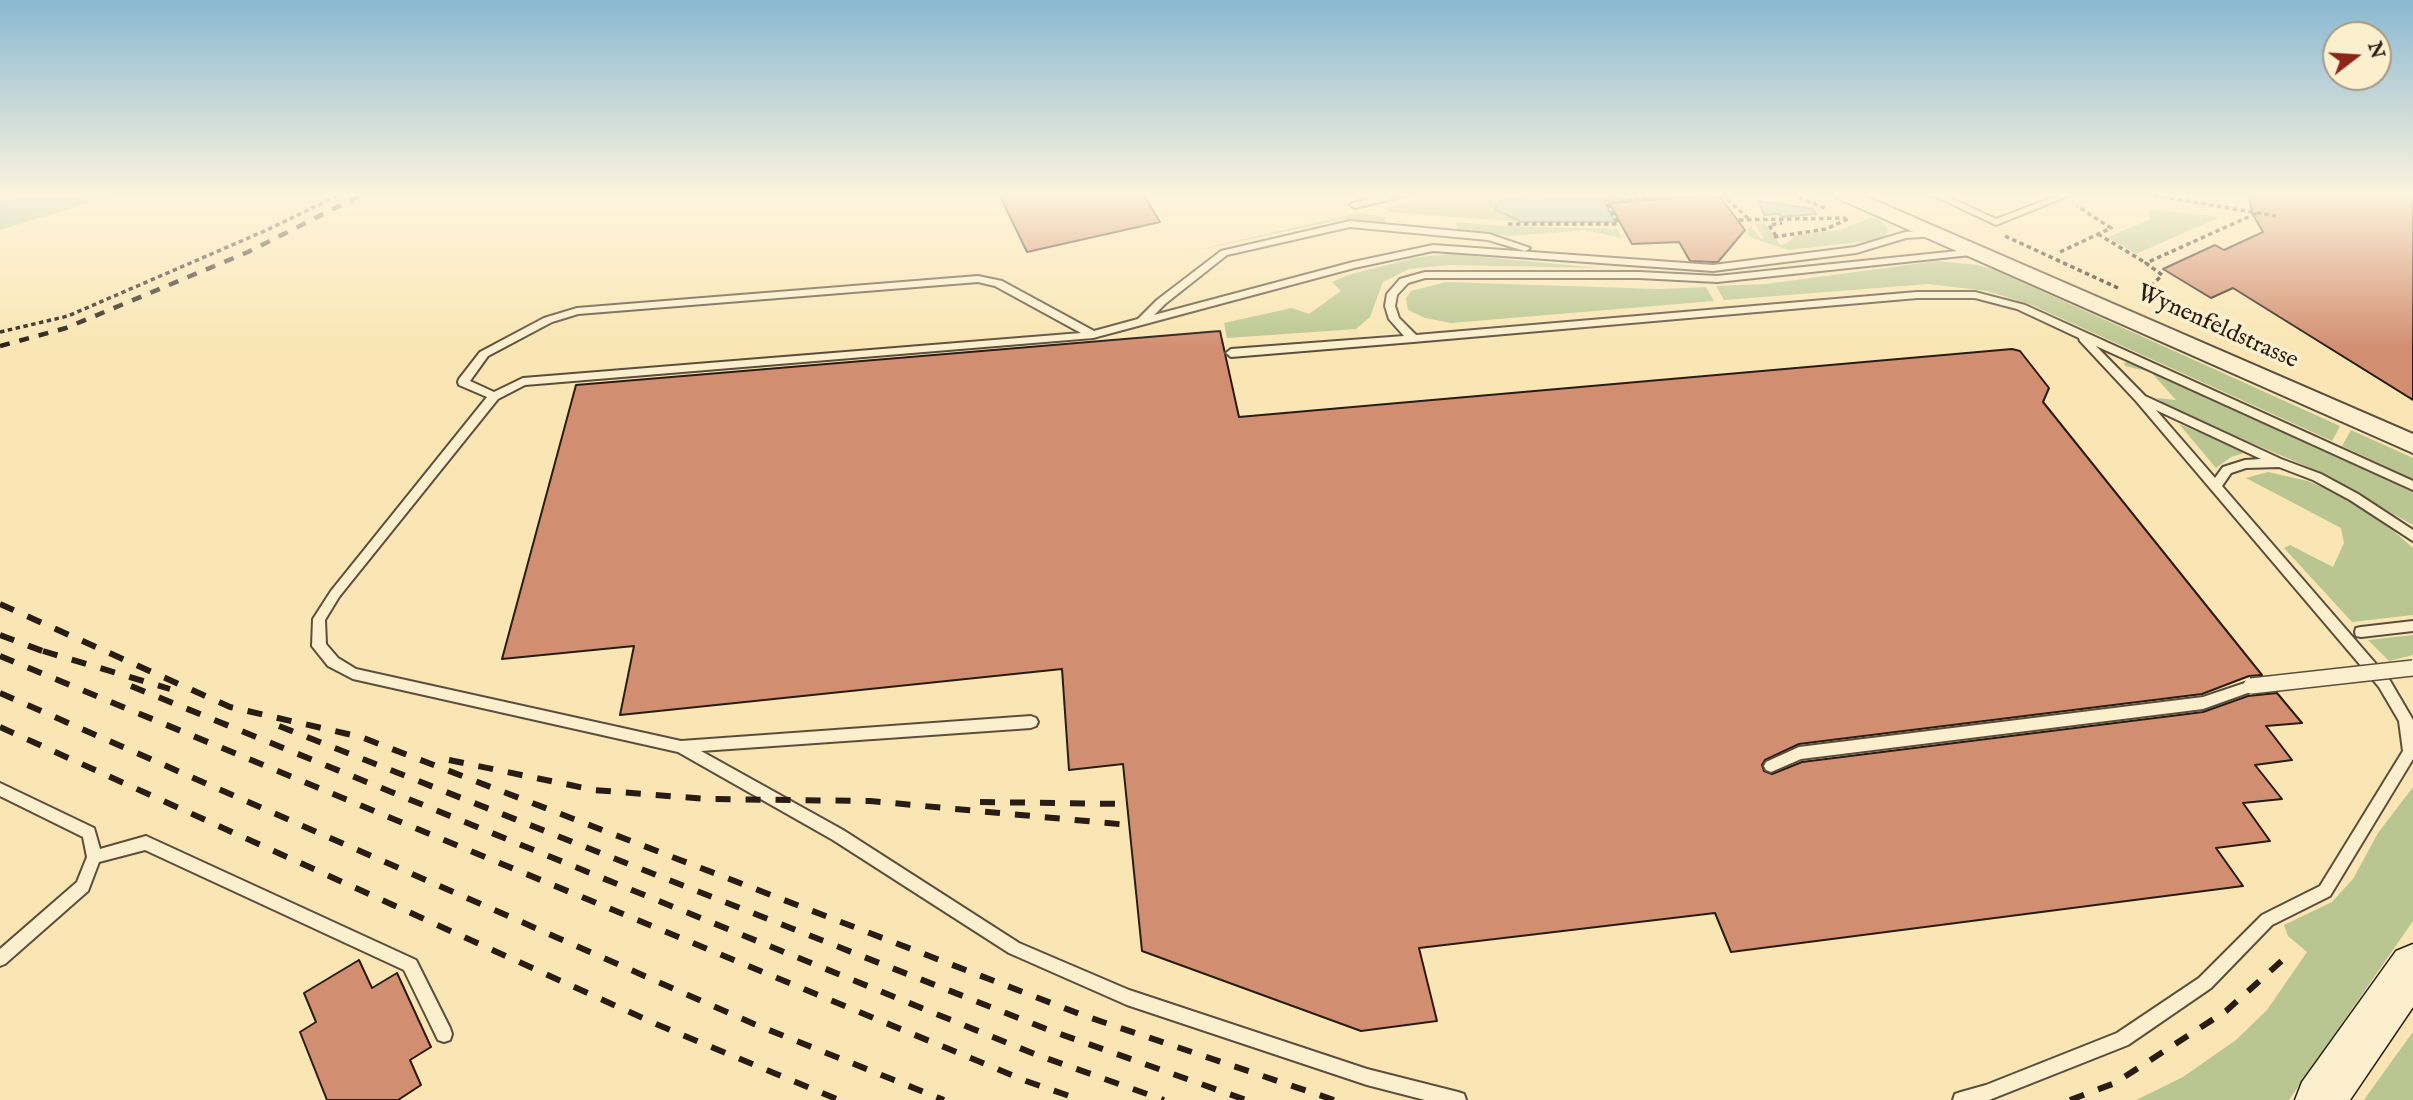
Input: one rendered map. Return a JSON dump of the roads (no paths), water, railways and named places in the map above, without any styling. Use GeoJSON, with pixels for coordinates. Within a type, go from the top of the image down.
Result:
{"type":"FeatureCollection","features":[{"type":"Feature","properties":{"kind":"main road"},"geometry":{"type":"LineString","coordinates":[[2319,1100],[2413,967]]}},
{"type":"Feature","properties":{"kind":"street","name":"Wynenfeldstrasse"},"geometry":{"type":"LineString","coordinates":[[1966,245],[2413,444]]}},
{"type":"Feature","properties":{"kind":"lane"},"geometry":{"type":"LineString","coordinates":[[1141,322],[1161,302],[1224,253],[1257,245]]}},
{"type":"Feature","properties":{"kind":"lane"},"geometry":{"type":"LineString","coordinates":[[1515,245],[1552,257]]}},
{"type":"Feature","properties":{"kind":"lane"},"geometry":{"type":"LineString","coordinates":[[1031,722],[681,747],[353,674],[333,662],[318,646],[319,619],[368,553],[494,396],[523,382],[1093,335],[1353,265],[1433,248],[1713,268],[1856,250],[1871,245]]}},
{"type":"Feature","properties":{"kind":"lane"},"geometry":{"type":"LineString","coordinates":[[1413,339],[1394,319],[1390,306],[1392,294],[1404,281],[1446,274],[1619,275],[1717,279],[1980,251]]}},
{"type":"Feature","properties":{"kind":"lane"},"geometry":{"type":"LineString","coordinates":[[1616,261],[1619,275]]}},
{"type":"Feature","properties":{"kind":"lane"},"geometry":{"type":"LineString","coordinates":[[1757,263],[1765,275]]}},
{"type":"Feature","properties":{"kind":"lane"},"geometry":{"type":"LineString","coordinates":[[494,396],[463,382],[484,354],[548,320],[577,311],[978,279],[998,283],[1093,335]]}},
{"type":"Feature","properties":{"kind":"lane"},"geometry":{"type":"LineString","coordinates":[[1231,353],[1917,295],[1975,295],[2021,307],[2413,486]]}},
{"type":"Feature","properties":{"kind":"lane"},"geometry":{"type":"LineString","coordinates":[[1961,1100],[1986,1093],[2122,1039],[2205,983],[2267,920],[2325,891],[2410,752],[2406,720],[2384,683],[2140,398],[2079,333]]}},
{"type":"Feature","properties":{"kind":"lane"},"geometry":{"type":"LineString","coordinates":[[2140,398],[2280,463],[2317,477],[2390,519],[2413,536]]}},
{"type":"Feature","properties":{"kind":"lane"},"geometry":{"type":"LineString","coordinates":[[2216,486],[2227,470],[2280,463]]}},
{"type":"Feature","properties":{"kind":"lane"},"geometry":{"type":"LineString","coordinates":[[2361,632],[2413,626]]}},
{"type":"Feature","properties":{"kind":"lane"},"geometry":{"type":"LineString","coordinates":[[1770,766],[1798,753],[2203,703],[2251,686],[2413,668]]}},
{"type":"Feature","properties":{"kind":"lane"},"geometry":{"type":"LineString","coordinates":[[681,747],[838,835],[1014,948],[1127,997],[1252,1040],[1367,1077],[1458,1100]]}},
{"type":"Feature","properties":{"kind":"lane"},"geometry":{"type":"LineString","coordinates":[[0,789],[89,833],[94,857],[83,886],[0,959]]}},
{"type":"Feature","properties":{"kind":"lane"},"geometry":{"type":"LineString","coordinates":[[94,857],[146,843],[410,965],[444,1034]]}},
{"type":"Feature","properties":{"kind":"railway"},"geometry":{"type":"LineString","coordinates":[[0,346],[66,328],[261,245]]}},
{"type":"Feature","properties":{"kind":"railway"},"geometry":{"type":"LineString","coordinates":[[0,604],[230,707],[361,737],[1085,1016],[1334,1100]]}},
{"type":"Feature","properties":{"kind":"railway"},"geometry":{"type":"LineString","coordinates":[[0,635],[53,655]]}},
{"type":"Feature","properties":{"kind":"railway"},"geometry":{"type":"LineString","coordinates":[[43,651],[170,689]]}},
{"type":"Feature","properties":{"kind":"railway"},"geometry":{"type":"LineString","coordinates":[[0,656],[1026,1081],[1081,1100]]}},
{"type":"Feature","properties":{"kind":"railway"},"geometry":{"type":"LineString","coordinates":[[131,686],[1037,1055],[1164,1100]]}},
{"type":"Feature","properties":{"kind":"railway"},"geometry":{"type":"LineString","coordinates":[[0,693],[754,1024],[944,1100]]}},
{"type":"Feature","properties":{"kind":"railway"},"geometry":{"type":"LineString","coordinates":[[279,726],[1049,1030],[1246,1100]]}},
{"type":"Feature","properties":{"kind":"railway"},"geometry":{"type":"LineString","coordinates":[[0,727],[656,1024],[839,1100]]}},
{"type":"Feature","properties":{"kind":"railway"},"geometry":{"type":"LineString","coordinates":[[449,760],[594,790],[706,799],[870,801],[1129,825]]}},
{"type":"Feature","properties":{"kind":"railway"},"geometry":{"type":"LineString","coordinates":[[980,802],[1127,804]]}},
{"type":"Feature","properties":{"kind":"railway"},"geometry":{"type":"LineString","coordinates":[[2070,1100],[2115,1083],[2226,1011],[2286,957]]}}]}
